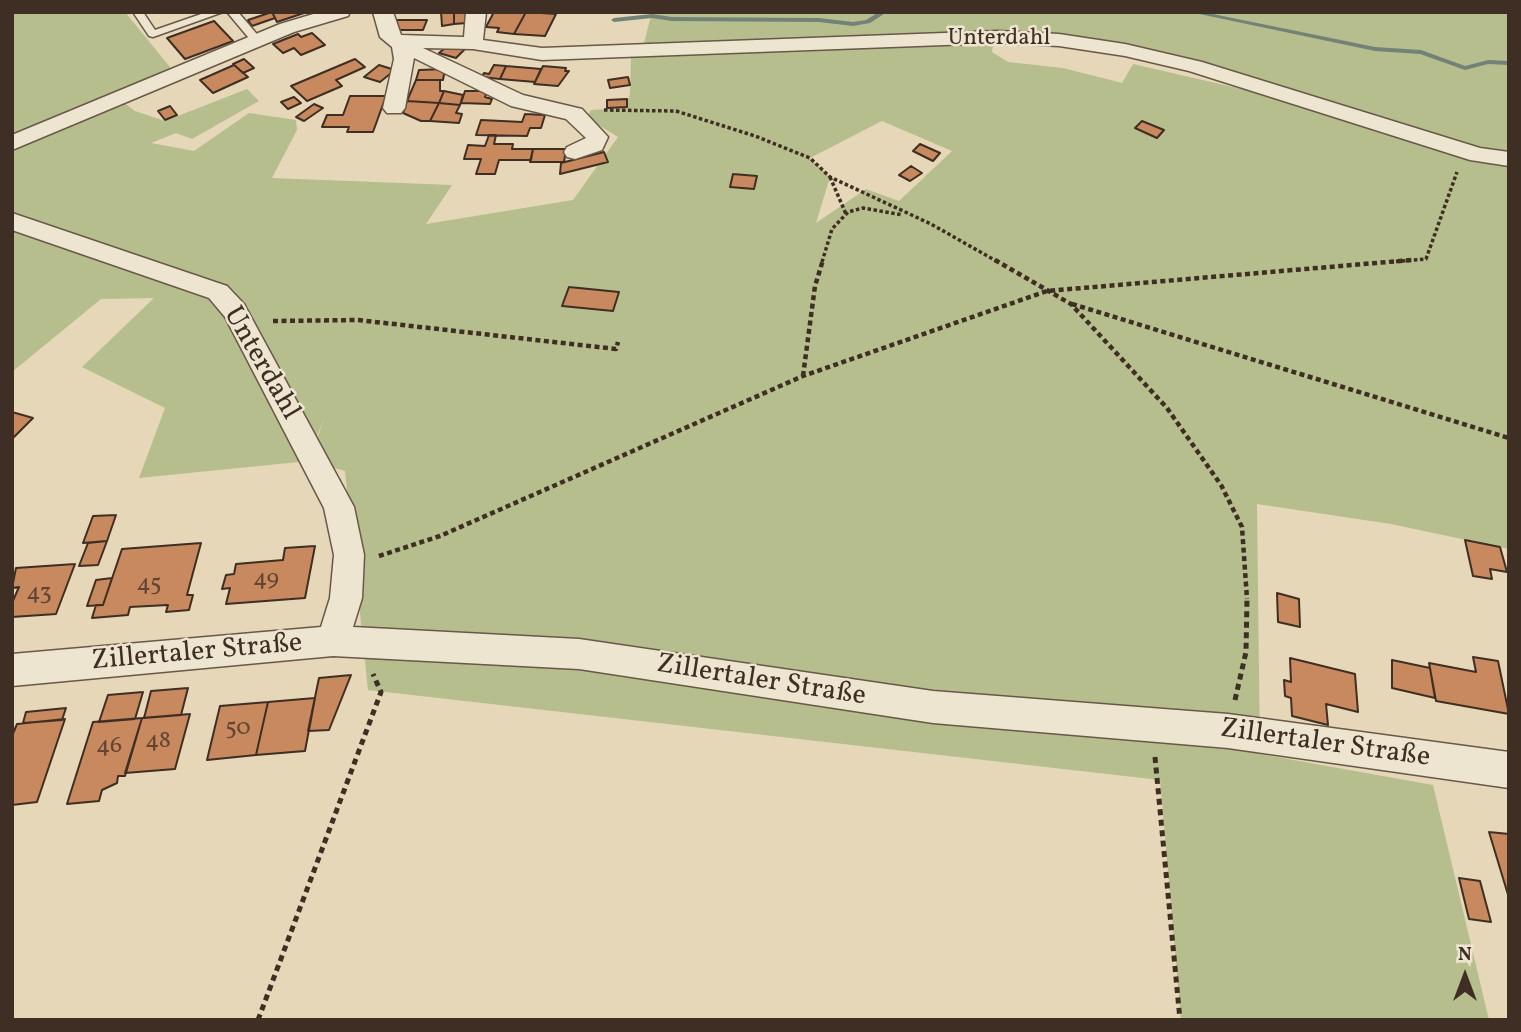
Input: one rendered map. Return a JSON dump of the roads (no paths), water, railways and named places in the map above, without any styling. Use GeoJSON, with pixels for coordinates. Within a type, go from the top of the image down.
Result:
{"type":"FeatureCollection","features":[{"type":"Feature","properties":{"kind":"street"},"geometry":{"type":"LineString","coordinates":[[12,143],[305,21],[341,12]]}},
{"type":"Feature","properties":{"kind":"street"},"geometry":{"type":"LineString","coordinates":[[383,12],[386,28],[398,43],[404,66],[394,108]]}},
{"type":"Feature","properties":{"kind":"street"},"geometry":{"type":"LineString","coordinates":[[473,43],[476,12]]}},
{"type":"Feature","properties":{"kind":"street","name":"Unterdahl"},"geometry":{"type":"LineString","coordinates":[[398,43],[473,43],[496,49],[542,54],[998,37],[1059,40],[1125,50],[1195,66],[1464,151],[1509,159]]}},
{"type":"Feature","properties":{"kind":"street"},"geometry":{"type":"LineString","coordinates":[[398,43],[517,101],[570,111],[593,129],[597,137],[594,145],[575,152]]}},
{"type":"Feature","properties":{"kind":"street","name":"Unterdahl"},"geometry":{"type":"LineString","coordinates":[[12,221],[218,292],[241,322],[339,507],[349,555],[346,598],[333,641]]}},
{"type":"Feature","properties":{"kind":"street","name":"Zillertaler Straße"},"geometry":{"type":"LineString","coordinates":[[12,670],[333,641],[579,654],[933,708],[1228,731],[1509,770]]}},
{"type":"Feature","properties":{"kind":"lane"},"geometry":{"type":"LineString","coordinates":[[138,12],[153,34],[218,12]]}},
{"type":"Feature","properties":{"kind":"lane"},"geometry":{"type":"LineString","coordinates":[[232,12],[257,41]]}},
{"type":"Feature","properties":{"kind":"waterway"},"geometry":{"type":"LineString","coordinates":[[614,20],[652,16],[672,19],[819,20],[853,24],[868,22],[884,12]]}},
{"type":"Feature","properties":{"kind":"waterway"},"geometry":{"type":"LineString","coordinates":[[1193,12],[1375,49],[1421,52],[1465,68],[1488,62],[1509,63]]}}]}
